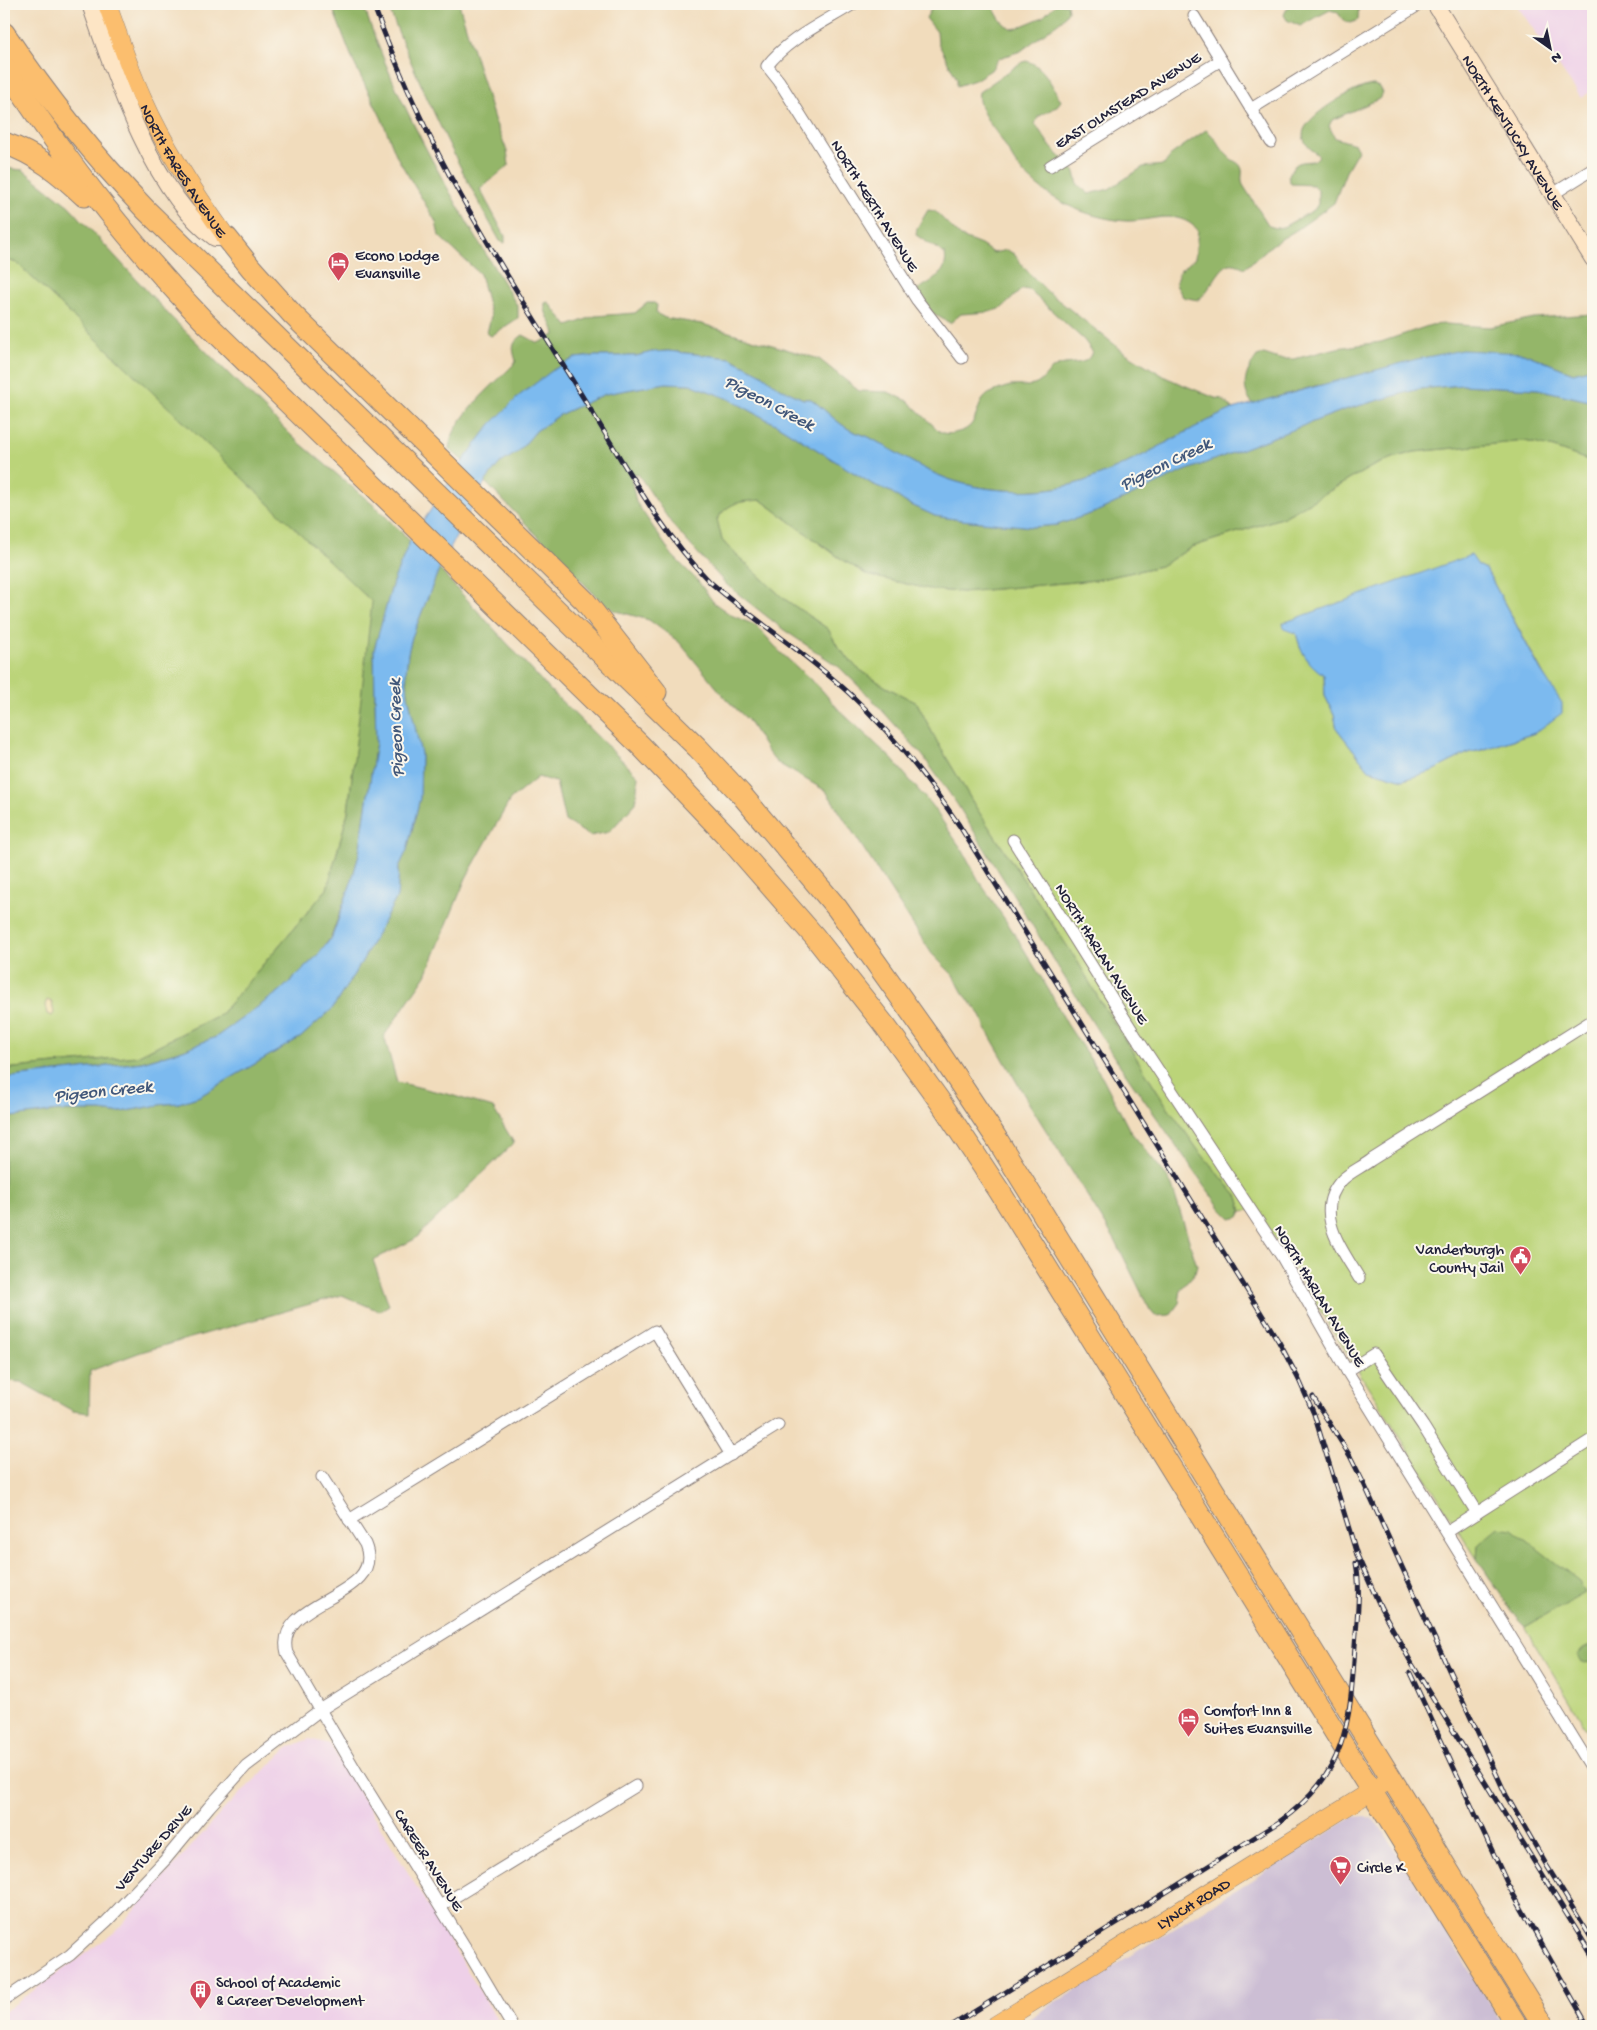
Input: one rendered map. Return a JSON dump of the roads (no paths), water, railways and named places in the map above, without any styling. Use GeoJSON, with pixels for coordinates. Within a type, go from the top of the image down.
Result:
{"type":"FeatureCollection","features":[{"type":"Feature","properties":{"kind":"highway"},"geometry":{"type":"LineString","coordinates":[[4,33],[39,86],[108,171],[395,454],[698,748],[773,831],[837,908],[946,1062],[995,1136],[1544,2026]]}},
{"type":"Feature","properties":{"kind":"highway"},"geometry":{"type":"LineString","coordinates":[[4,66],[55,141],[132,243],[164,280],[204,322],[641,746],[727,836],[815,937],[907,1056],[1000,1192],[1370,1792],[1517,2026]]}},
{"type":"Feature","properties":{"kind":"highway"},"geometry":{"type":"LineString","coordinates":[[4,143],[28,153],[59,173],[132,243]]}},
{"type":"Feature","properties":{"kind":"highway"},"geometry":{"type":"LineString","coordinates":[[227,238],[255,273],[294,315],[585,601],[698,748]]}},
{"type":"Feature","properties":{"kind":"main road","name":"NORTH FARES AVENUE"},"geometry":{"type":"LineString","coordinates":[[107,4],[144,101],[166,146],[227,238]]}},
{"type":"Feature","properties":{"kind":"main road","name":"LYNCH ROAD"},"geometry":{"type":"LineString","coordinates":[[994,2026],[1391,1779]]}},
{"type":"Feature","properties":{"kind":"street","name":"NORTH FARES AVENUE"},"geometry":{"type":"LineString","coordinates":[[90,4],[116,81],[158,168],[175,196],[201,227],[214,238],[227,238]]}},
{"type":"Feature","properties":{"kind":"street","name":"NORTH KERTH AVENUE"},"geometry":{"type":"LineString","coordinates":[[854,4],[788,44],[775,55],[767,66],[779,81],[917,300],[962,358]]}},
{"type":"Feature","properties":{"kind":"street"},"geometry":{"type":"LineString","coordinates":[[1251,109],[1420,4]]}},
{"type":"Feature","properties":{"kind":"street","name":"NORTH KENTUCKY AVENUE"},"geometry":{"type":"LineString","coordinates":[[1435,4],[1593,259]]}},
{"type":"Feature","properties":{"kind":"street"},"geometry":{"type":"LineString","coordinates":[[1194,16],[1271,142]]}},
{"type":"Feature","properties":{"kind":"street","name":"EAST OLMSTEAD AVENUE"},"geometry":{"type":"LineString","coordinates":[[1050,166],[1221,60]]}},
{"type":"Feature","properties":{"kind":"street"},"geometry":{"type":"LineString","coordinates":[[1553,194],[1593,168]]}},
{"type":"Feature","properties":{"kind":"street","name":"NORTH HARLAN AVENUE"},"geometry":{"type":"LineString","coordinates":[[1013,840],[1135,1035],[1282,1257],[1347,1371],[1593,1770]]}},
{"type":"Feature","properties":{"kind":"street"},"geometry":{"type":"LineString","coordinates":[[1358,1278],[1332,1231],[1330,1217],[1331,1196],[1343,1180],[1371,1160],[1590,1025]]}},
{"type":"Feature","properties":{"kind":"street"},"geometry":{"type":"LineString","coordinates":[[322,1477],[349,1520],[655,1331],[731,1455]]}},
{"type":"Feature","properties":{"kind":"street"},"geometry":{"type":"LineString","coordinates":[[1347,1371],[1374,1354],[1423,1426],[1477,1513]]}},
{"type":"Feature","properties":{"kind":"street","name":"VENTURE DRIVE"},"geometry":{"type":"LineString","coordinates":[[4,2000],[70,1955],[107,1922],[165,1860],[246,1766],[320,1710],[778,1425]]}},
{"type":"Feature","properties":{"kind":"street"},"geometry":{"type":"LineString","coordinates":[[1447,1532],[1593,1439]]}},
{"type":"Feature","properties":{"kind":"street","name":"CAREER AVENUE"},"geometry":{"type":"LineString","coordinates":[[349,1520],[367,1549],[368,1558],[363,1572],[352,1585],[298,1618],[288,1633],[285,1643],[289,1658],[512,2026]]}},
{"type":"Feature","properties":{"kind":"street"},"geometry":{"type":"LineString","coordinates":[[440,1906],[636,1786]]}},
{"type":"Feature","properties":{"kind":"water","name":"Pigeon Creek"},"geometry":{"type":"Polygon","coordinates":[[[1462,350],[1523,353],[1573,373],[1593,368],[1593,402],[1538,389],[1462,385],[1419,389],[1344,410],[1182,472],[1096,512],[1057,525],[1034,527],[935,516],[872,484],[779,426],[729,399],[690,384],[666,383],[605,394],[561,414],[536,431],[518,452],[499,464],[485,482],[439,569],[412,637],[406,672],[408,695],[421,754],[420,798],[407,850],[399,867],[397,897],[361,963],[332,1009],[301,1037],[200,1096],[179,1103],[115,1113],[101,1111],[58,1111],[4,1118],[4,1078],[142,1062],[183,1050],[216,1037],[280,991],[318,955],[332,937],[359,854],[376,742],[374,650],[393,582],[410,541],[463,461],[491,424],[520,395],[553,370],[575,358],[636,356],[668,351],[730,358],[762,374],[778,387],[803,399],[811,399],[850,430],[871,438],[929,471],[948,479],[982,488],[1019,491],[1056,488],[1090,479],[1127,463],[1233,409],[1417,359],[1462,350]]]}},
{"type":"Feature","properties":{"kind":"water"},"geometry":{"type":"Polygon","coordinates":[[[1471,555],[1478,565],[1486,569],[1541,671],[1562,703],[1562,713],[1535,733],[1470,752],[1432,771],[1403,780],[1369,770],[1337,729],[1334,714],[1325,696],[1324,675],[1305,657],[1296,633],[1284,629],[1283,623],[1471,555]]]}},
{"type":"Feature","properties":{"kind":"railway"},"geometry":{"type":"LineString","coordinates":[[373,4],[418,113],[466,204],[515,288],[627,470],[674,540],[710,582],[850,694],[908,756],[959,825],[1279,1342],[1314,1414],[1357,1555],[1381,1608],[1412,1664],[1593,1957]]}},
{"type":"Feature","properties":{"kind":"railway"},"geometry":{"type":"LineString","coordinates":[[1313,1397],[1350,1456],[1365,1486],[1506,1795],[1593,1941]]}},
{"type":"Feature","properties":{"kind":"railway"},"geometry":{"type":"LineString","coordinates":[[951,2026],[1279,1822],[1302,1804],[1319,1785],[1332,1766],[1341,1745],[1347,1723],[1351,1699],[1358,1604],[1356,1563]]}},
{"type":"Feature","properties":{"kind":"railway"},"geometry":{"type":"LineString","coordinates":[[1410,1673],[1508,1885],[1588,2026]]}},
{"type":"Feature","properties":{"kind":"place","name":"Econo Lodge Evansville"},"geometry":{"type":"Point","coordinates":[339,282]}},
{"type":"Feature","properties":{"kind":"place","name":"Vanderburgh County Jail"},"geometry":{"type":"Point","coordinates":[1520,1276]}},
{"type":"Feature","properties":{"kind":"place","name":"Comfort Inn & Suites Evansville"},"geometry":{"type":"Point","coordinates":[1188,1737]}},
{"type":"Feature","properties":{"kind":"place","name":"Circle K"},"geometry":{"type":"Point","coordinates":[1341,1885]}},
{"type":"Feature","properties":{"kind":"place","name":"School of Academic & Career Development"},"geometry":{"type":"Point","coordinates":[200,2009]}}]}
